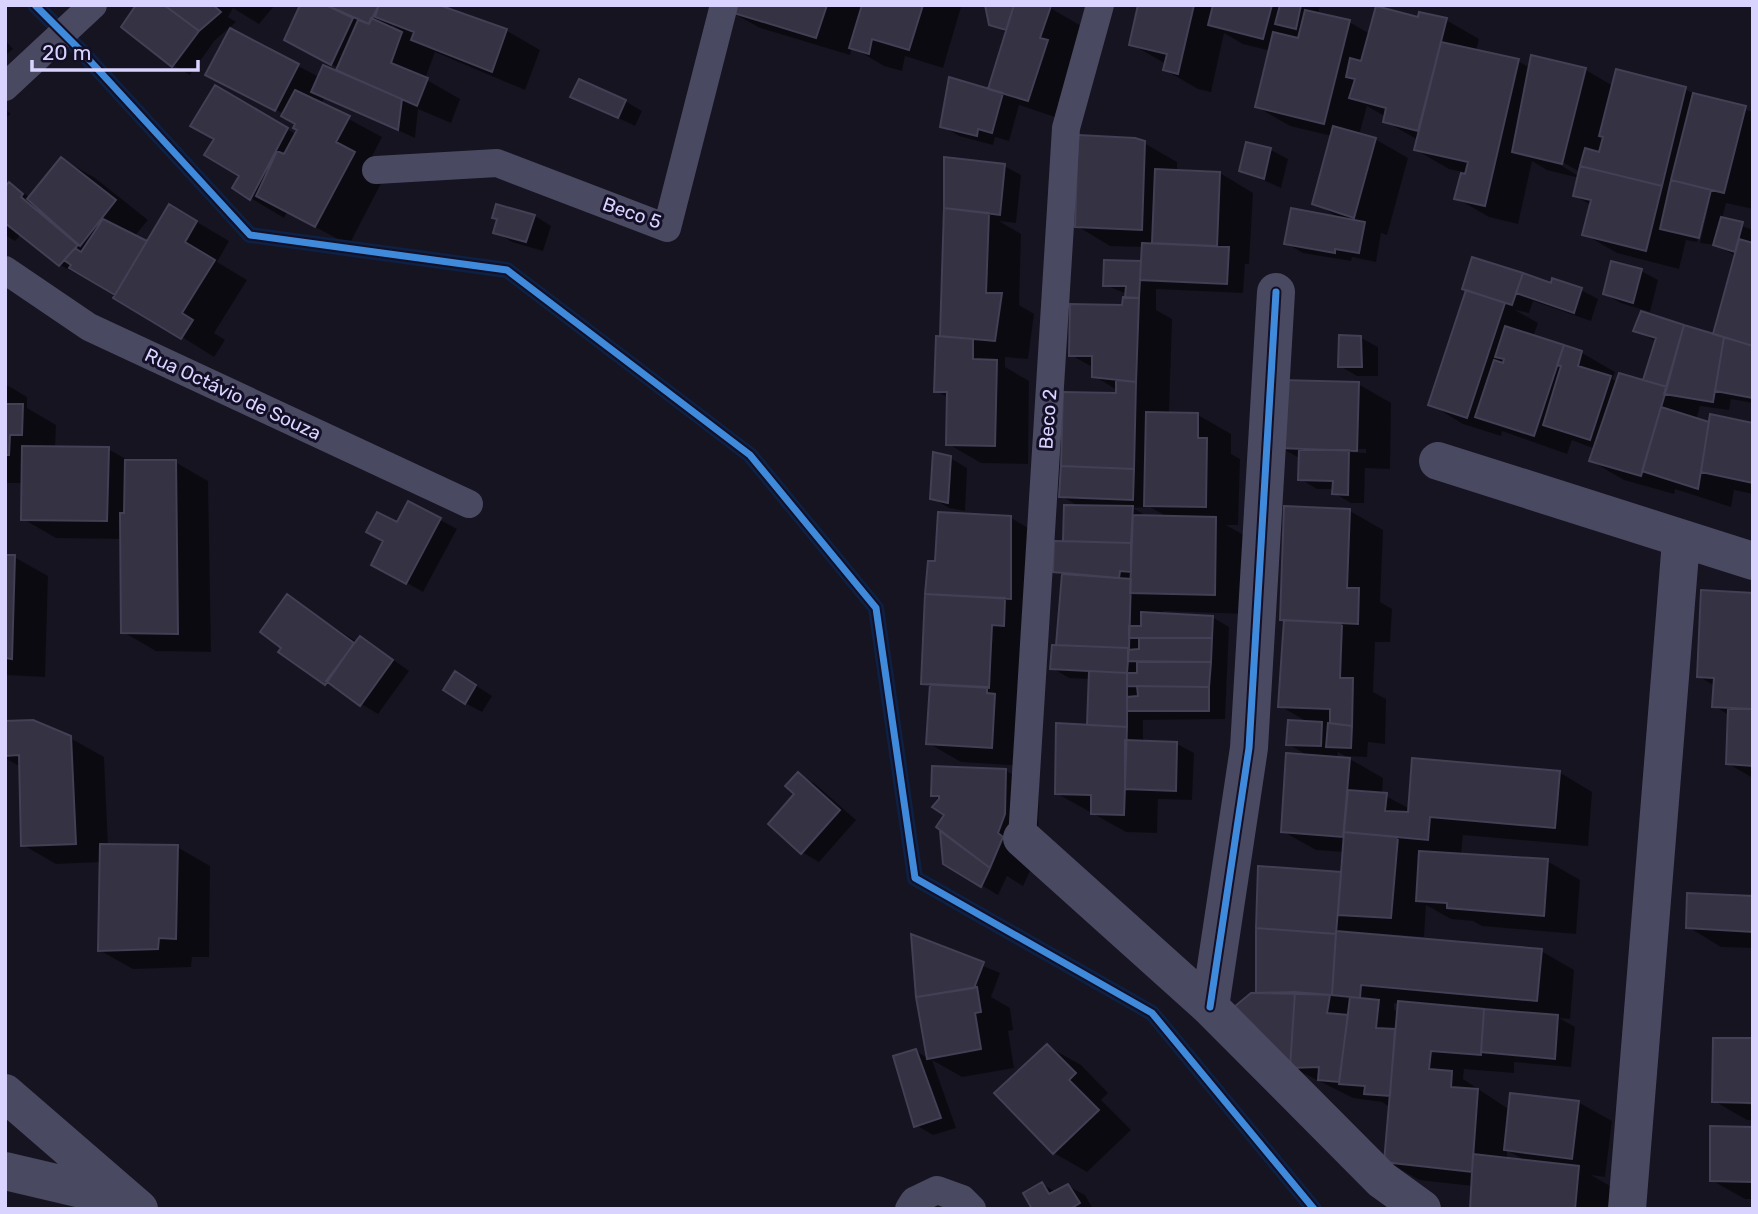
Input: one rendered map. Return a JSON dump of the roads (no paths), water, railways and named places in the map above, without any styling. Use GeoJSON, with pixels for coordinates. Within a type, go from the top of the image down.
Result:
{"type":"FeatureCollection","features":[{"type":"Feature","properties":{"kind":"street"},"geometry":{"type":"LineString","coordinates":[[1210,1007],[1248,748],[1276,292]]}},
{"type":"Feature","properties":{"kind":"street"},"geometry":{"type":"LineString","coordinates":[[1438,461],[1681,541],[1753,561]]}},
{"type":"Feature","properties":{"kind":"street"},"geometry":{"type":"LineString","coordinates":[[1626,1209],[1681,541]]}},
{"type":"Feature","properties":{"kind":"street"},"geometry":{"type":"LineString","coordinates":[[1022,838],[1210,1007],[1382,1180],[1422,1209]]}},
{"type":"Feature","properties":{"kind":"street"},"geometry":{"type":"LineString","coordinates":[[5,1093],[134,1204]]}},
{"type":"Feature","properties":{"kind":"street"},"geometry":{"type":"LineString","coordinates":[[5,1171],[134,1204]]}},
{"type":"Feature","properties":{"kind":"lane","name":"Beco 5"},"geometry":{"type":"LineString","coordinates":[[376,170],[497,163],[667,228],[724,5]]}},
{"type":"Feature","properties":{"kind":"lane","name":"Beco 2"},"geometry":{"type":"LineString","coordinates":[[1022,838],[1066,128],[1100,5]]}},
{"type":"Feature","properties":{"kind":"lane"},"geometry":{"type":"LineString","coordinates":[[5,87],[87,12]]}},
{"type":"Feature","properties":{"kind":"lane","name":"Rua Octávio de Souza"},"geometry":{"type":"LineString","coordinates":[[5,270],[89,327],[469,504]]}},
{"type":"Feature","properties":{"kind":"lane"},"geometry":{"type":"LineString","coordinates":[[909,1209],[914,1201],[937,1190],[962,1199],[972,1209]]}},
{"type":"Feature","properties":{"kind":"waterway"},"geometry":{"type":"LineString","coordinates":[[35,5],[81,51],[250,235],[507,270],[750,455],[876,608],[915,878],[1152,1013],[1314,1209]]}}]}
